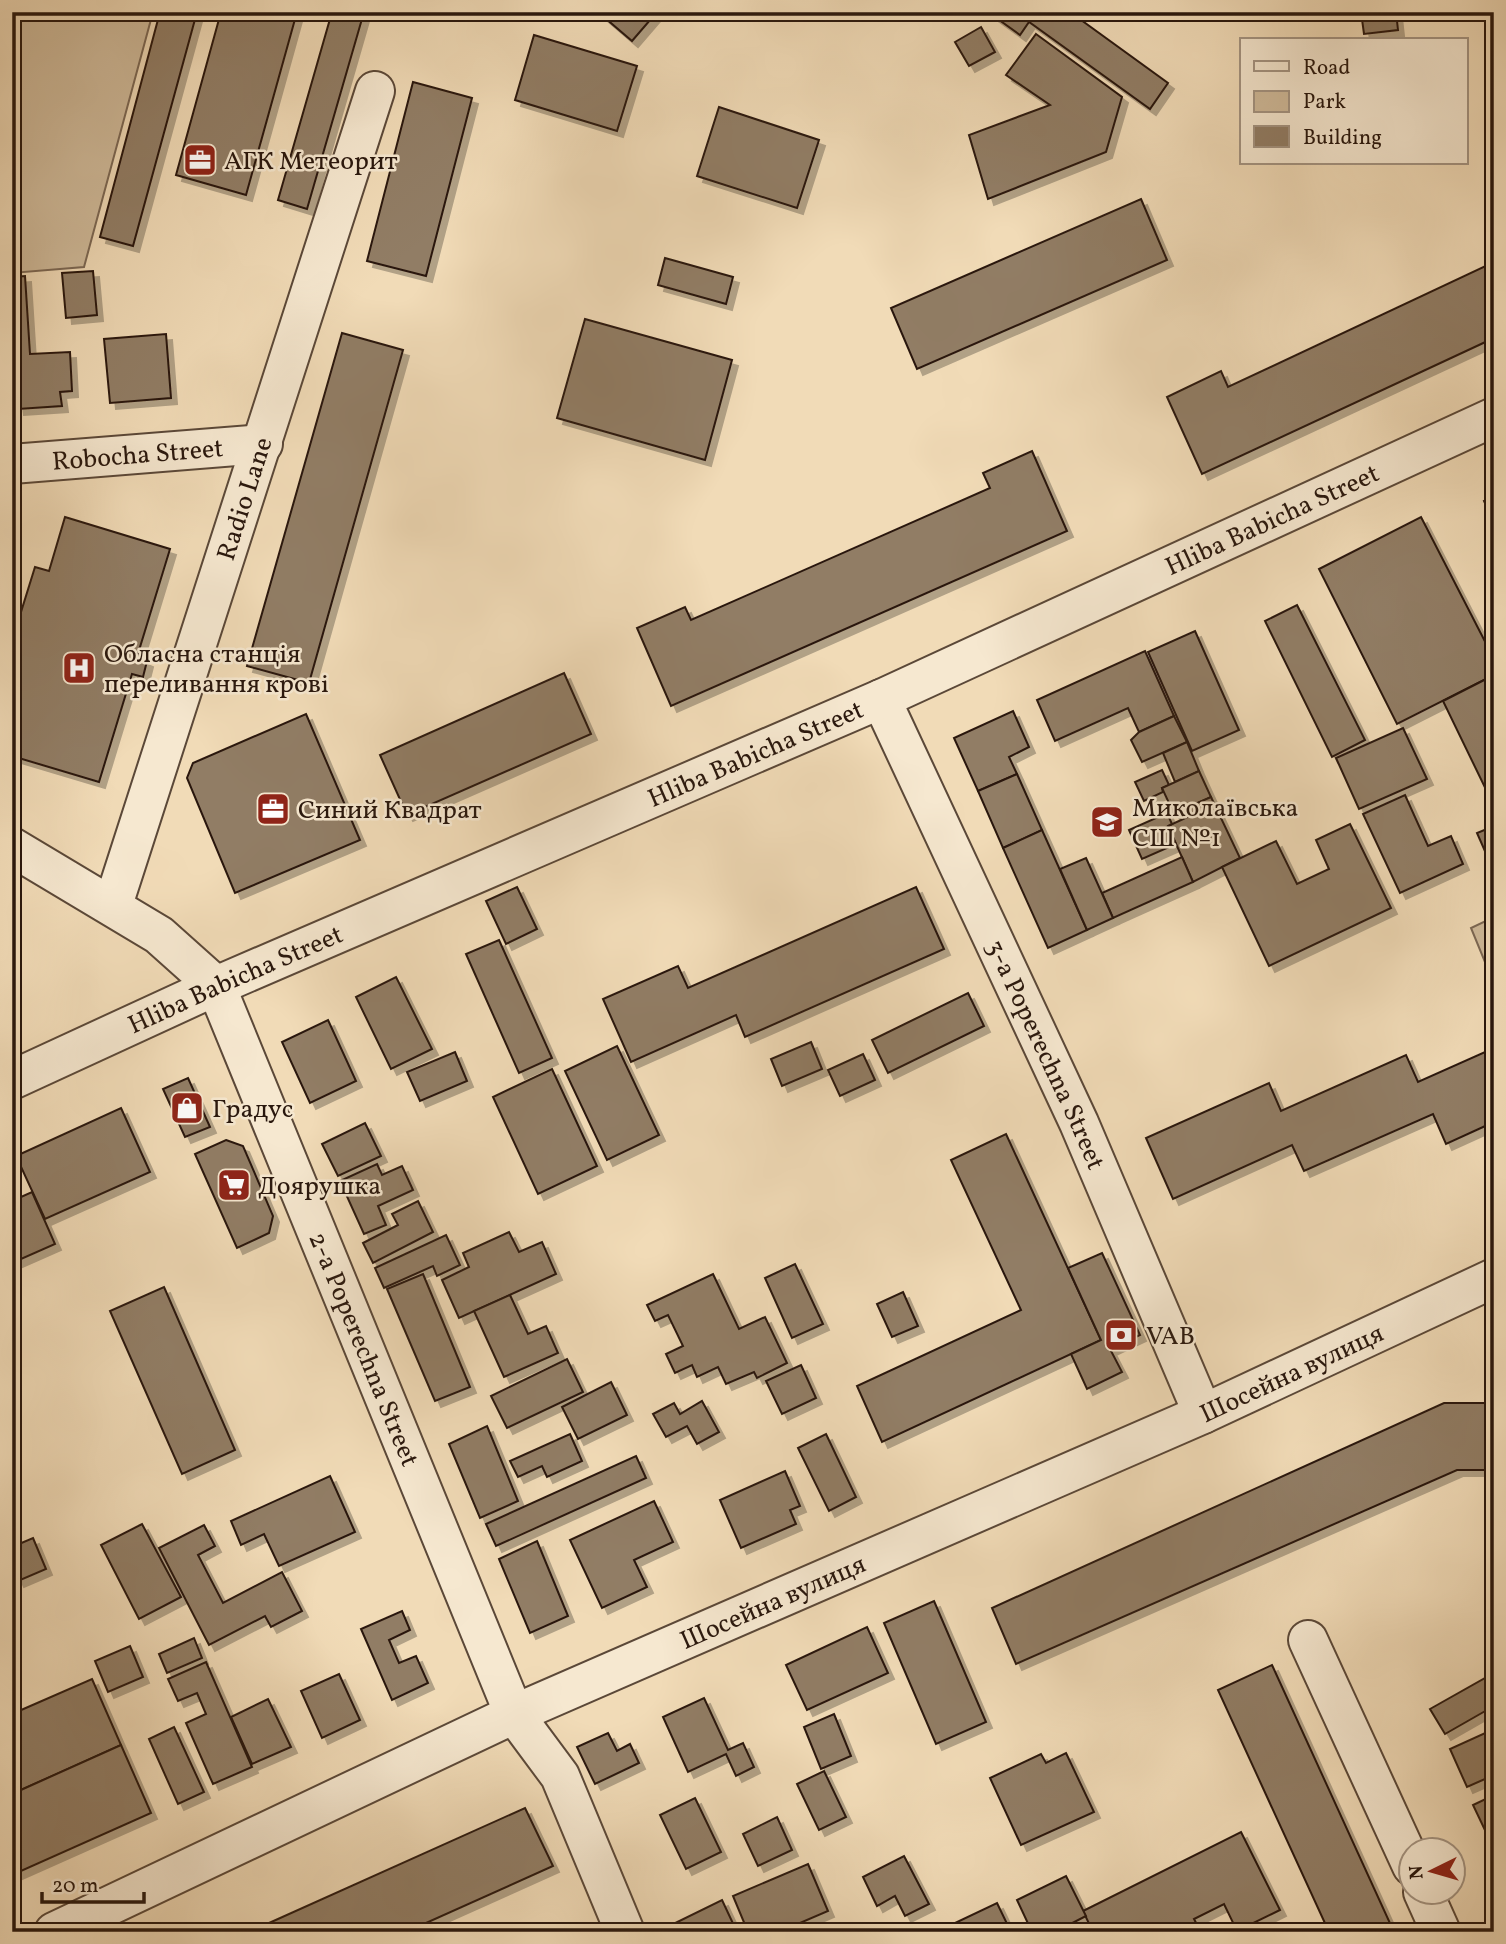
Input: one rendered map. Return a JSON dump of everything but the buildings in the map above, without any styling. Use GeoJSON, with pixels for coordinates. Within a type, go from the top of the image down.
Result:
{"type":"FeatureCollection","features":[{"type":"Feature","properties":{"kind":"street","name":"Radio Lane"},"geometry":{"type":"LineString","coordinates":[[113,905],[375,92]]}},
{"type":"Feature","properties":{"kind":"street","name":"Hliba Babicha Street"},"geometry":{"type":"LineString","coordinates":[[12,1080],[216,986],[881,699],[1494,417]]}},
{"type":"Feature","properties":{"kind":"street","name":"Robocha Street"},"geometry":{"type":"LineString","coordinates":[[12,464],[263,444]]}},
{"type":"Feature","properties":{"kind":"street","name":"3-a Poperechna Street"},"geometry":{"type":"LineString","coordinates":[[881,699],[1079,1123],[1203,1414]]}},
{"type":"Feature","properties":{"kind":"street","name":"2-a Poperechna Street"},"geometry":{"type":"LineString","coordinates":[[12,847],[159,934],[216,986],[514,1714],[560,1776],[625,1932]]}},
{"type":"Feature","properties":{"kind":"street","name":"Шосейна вулиця"},"geometry":{"type":"LineString","coordinates":[[54,1932],[514,1714],[1203,1414],[1494,1278]]}},
{"type":"Feature","properties":{"kind":"street"},"geometry":{"type":"LineString","coordinates":[[1308,1640],[1398,1836]]}},
{"type":"Feature","properties":{"kind":"street"},"geometry":{"type":"LineString","coordinates":[[1429,1906],[1441,1932]]}},
{"type":"Feature","properties":{"kind":"green space"},"geometry":{"type":"Polygon","coordinates":[[[12,12],[153,12],[84,267],[12,273],[12,12]]]}},
{"type":"Feature","properties":{"kind":"green space"},"geometry":{"type":"Polygon","coordinates":[[[1494,917],[1494,973],[1487,967],[1471,928],[1494,917]]]}},
{"type":"Feature","properties":{"kind":"place","name":"АГК Метеорит"},"geometry":{"type":"Point","coordinates":[200,160]}},
{"type":"Feature","properties":{"kind":"place","name":"Обласна станція переливання крові"},"geometry":{"type":"Point","coordinates":[79,668]}},
{"type":"Feature","properties":{"kind":"place","name":"Синий Квадрат"},"geometry":{"type":"Point","coordinates":[273,809]}},
{"type":"Feature","properties":{"kind":"place","name":"Миколаївська СШ №1"},"geometry":{"type":"Point","coordinates":[1107,822]}},
{"type":"Feature","properties":{"kind":"place","name":"Градус"},"geometry":{"type":"Point","coordinates":[187,1108]}},
{"type":"Feature","properties":{"kind":"place","name":"Доярушка"},"geometry":{"type":"Point","coordinates":[234,1185]}},
{"type":"Feature","properties":{"kind":"place","name":"VAB"},"geometry":{"type":"Point","coordinates":[1121,1335]}}]}
